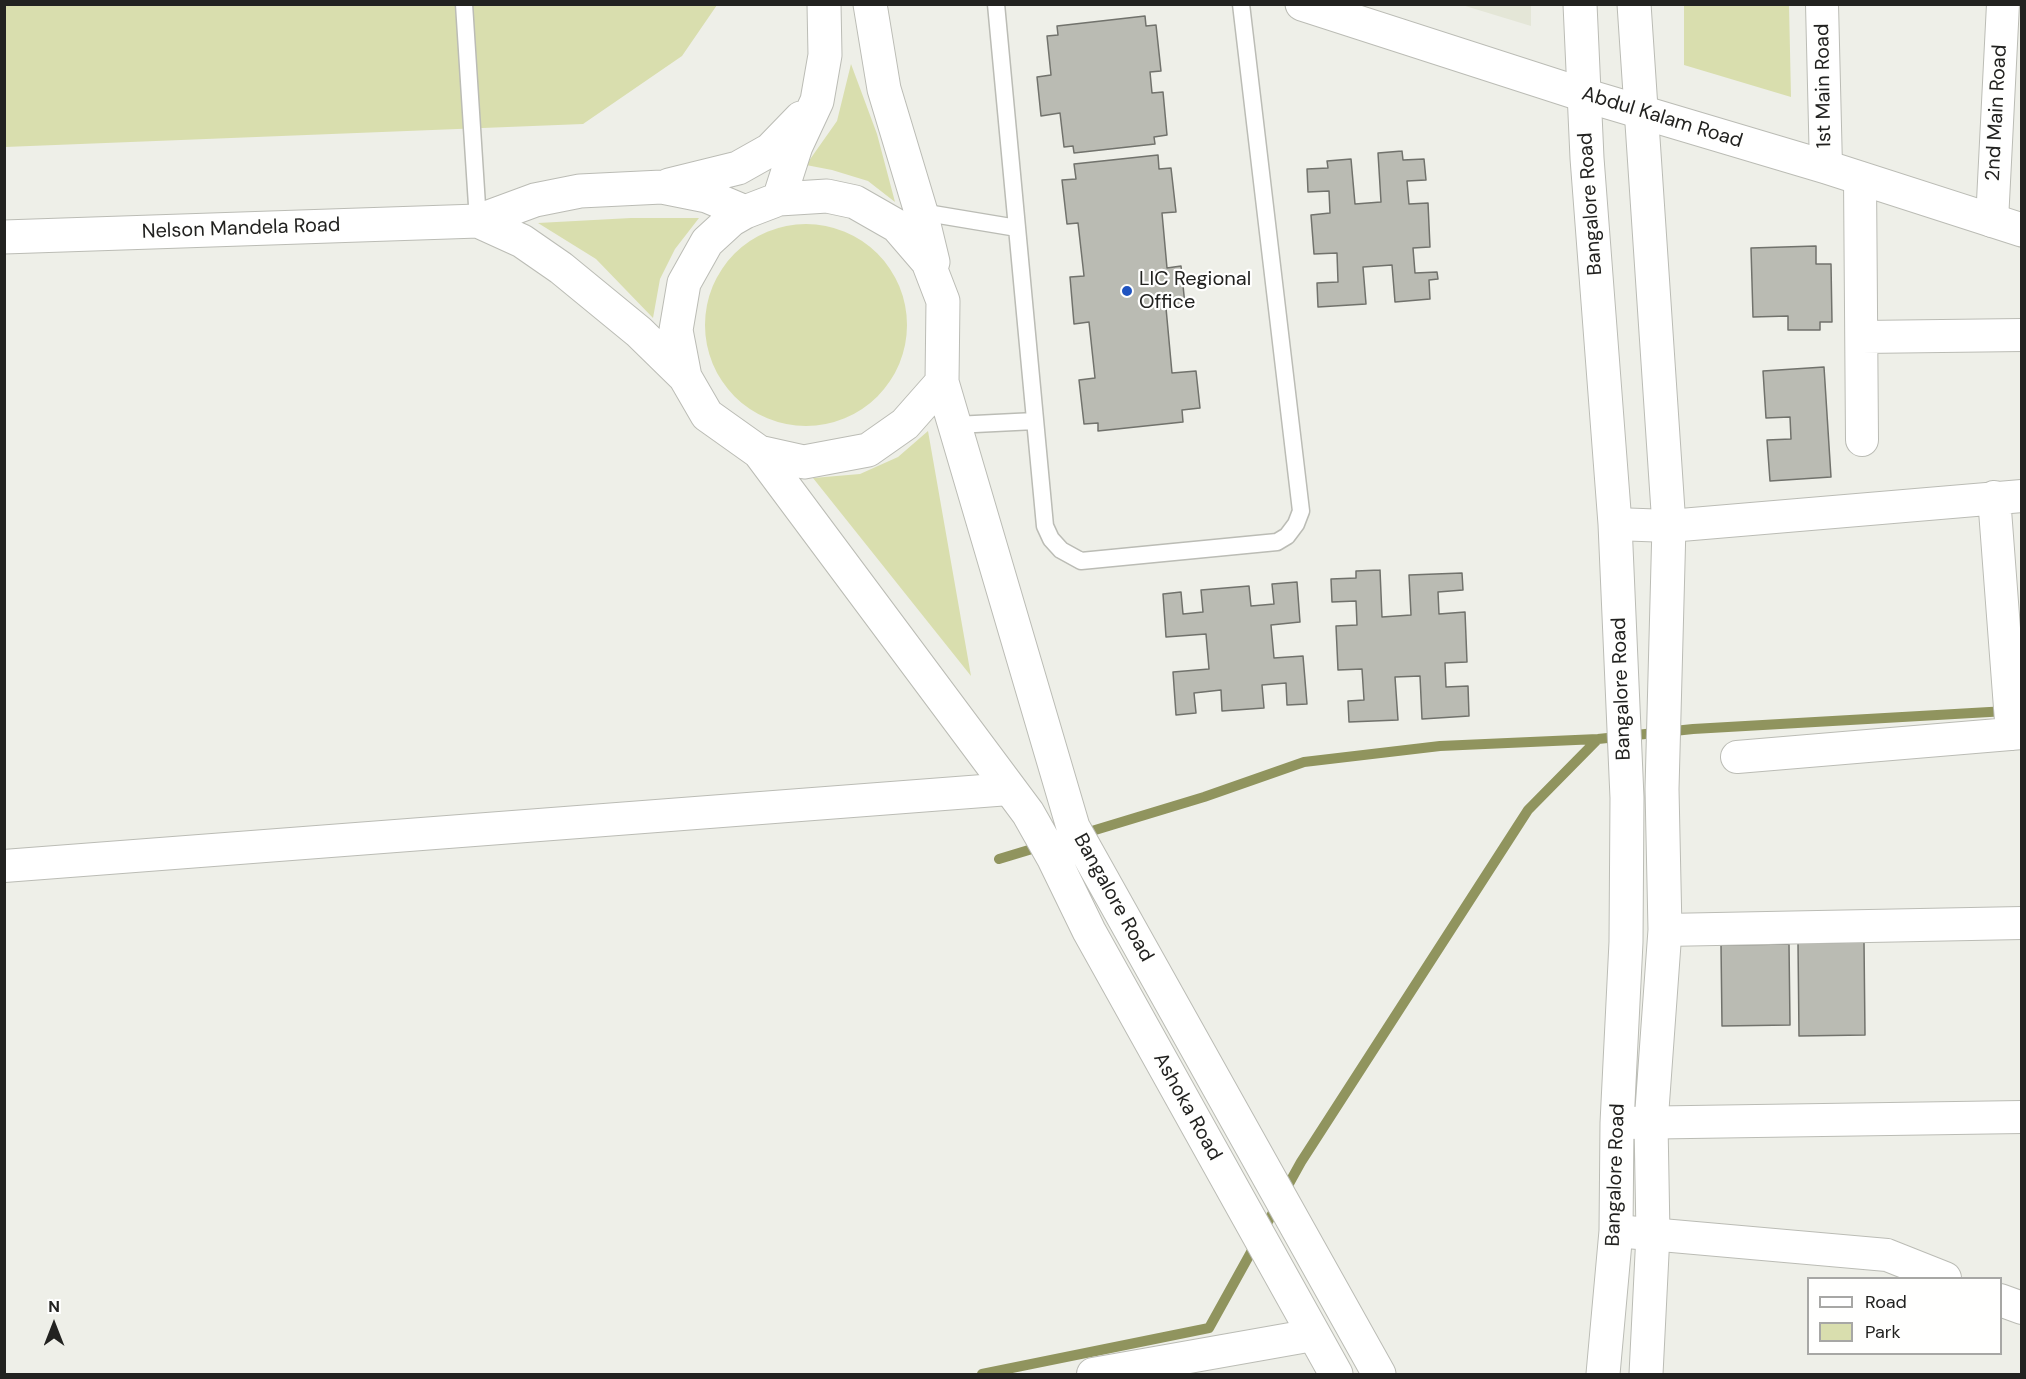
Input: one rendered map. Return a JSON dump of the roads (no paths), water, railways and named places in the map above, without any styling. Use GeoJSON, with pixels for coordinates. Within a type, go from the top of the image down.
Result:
{"type":"FeatureCollection","features":[{"type":"Feature","properties":{"kind":"main road"},"geometry":{"type":"LineString","coordinates":[[779,199],[796,146],[817,101],[825,55],[824,4]]}},
{"type":"Feature","properties":{"kind":"main road"},"geometry":{"type":"LineString","coordinates":[[870,4],[884,89],[921,212],[943,302]]}},
{"type":"Feature","properties":{"kind":"main road","name":"Abdul Kalam Road"},"geometry":{"type":"LineString","coordinates":[[1302,4],[2007,225]]}},
{"type":"Feature","properties":{"kind":"main road","name":"Bangalore Road"},"geometry":{"type":"LineString","coordinates":[[1580,4],[1587,158],[1615,524],[1627,798],[1626,942],[1617,1123],[1616,1231],[1604,1374]]}},
{"type":"Feature","properties":{"kind":"main road","name":"Bangalore Road"},"geometry":{"type":"LineString","coordinates":[[1634,4],[1668,526],[1662,789],[1665,930],[1651,1123],[1653,1234],[1646,1374]]}},
{"type":"Feature","properties":{"kind":"main road"},"geometry":{"type":"LineString","coordinates":[[662,188],[738,168],[770,150],[817,101]]}},
{"type":"Feature","properties":{"kind":"main road","name":"Nelson Mandela Road"},"geometry":{"type":"LineString","coordinates":[[4,237],[478,221],[535,200],[580,191],[662,188],[707,196],[745,212]]}},
{"type":"Feature","properties":{"kind":"main road"},"geometry":{"type":"LineString","coordinates":[[942,382],[905,424],[868,450],[804,462],[759,453],[707,415],[685,377],[676,330],[684,283],[707,242],[731,220],[779,199],[828,196],[855,202],[897,226],[928,262],[943,302]]}},
{"type":"Feature","properties":{"kind":"main road","name":"Nelson Mandela Road"},"geometry":{"type":"LineString","coordinates":[[478,221],[522,241],[569,274],[639,332],[685,377]]}},
{"type":"Feature","properties":{"kind":"main road","name":"Bangalore Road"},"geometry":{"type":"LineString","coordinates":[[943,302],[942,382],[1079,836],[1379,1374]]}},
{"type":"Feature","properties":{"kind":"main road","name":"Ashoka Road"},"geometry":{"type":"LineString","coordinates":[[759,453],[1028,813],[1089,931],[1335,1374]]}},
{"type":"Feature","properties":{"kind":"street","name":"1st Main Road"},"geometry":{"type":"LineString","coordinates":[[1822,4],[1826,167]]}},
{"type":"Feature","properties":{"kind":"street","name":"2nd Main Road"},"geometry":{"type":"LineString","coordinates":[[2003,4],[2007,225]]}},
{"type":"Feature","properties":{"kind":"street"},"geometry":{"type":"LineString","coordinates":[[1860,178],[1862,440]]}},
{"type":"Feature","properties":{"kind":"street"},"geometry":{"type":"LineString","coordinates":[[1862,337],[2022,335]]}},
{"type":"Feature","properties":{"kind":"street"},"geometry":{"type":"LineString","coordinates":[[1615,524],[1668,526],[2008,496],[2009,683],[2017,734],[1737,757]]}},
{"type":"Feature","properties":{"kind":"street"},"geometry":{"type":"LineString","coordinates":[[4,866],[1009,789]]}},
{"type":"Feature","properties":{"kind":"street"},"geometry":{"type":"LineString","coordinates":[[1665,930],[2022,923]]}},
{"type":"Feature","properties":{"kind":"street"},"geometry":{"type":"LineString","coordinates":[[1617,1123],[2022,1118]]}},
{"type":"Feature","properties":{"kind":"street"},"geometry":{"type":"LineString","coordinates":[[1616,1231],[1887,1255],[1942,1277]]}},
{"type":"Feature","properties":{"kind":"street"},"geometry":{"type":"LineString","coordinates":[[2002,1300],[2022,1308]]}},
{"type":"Feature","properties":{"kind":"street"},"geometry":{"type":"LineString","coordinates":[[1093,1374],[1313,1335]]}},
{"type":"Feature","properties":{"kind":"lane"},"geometry":{"type":"LineString","coordinates":[[464,4],[478,221]]}},
{"type":"Feature","properties":{"kind":"lane"},"geometry":{"type":"LineString","coordinates":[[996,4],[1045,526],[1050,539],[1061,550],[1081,561],[1277,542],[1287,536],[1296,524],[1301,511],[1241,4]]}},
{"type":"Feature","properties":{"kind":"lane"},"geometry":{"type":"LineString","coordinates":[[921,212],[1017,228]]}},
{"type":"Feature","properties":{"kind":"lane"},"geometry":{"type":"LineString","coordinates":[[955,425],[1035,421]]}},
{"type":"Feature","properties":{"kind":"waterway"},"geometry":{"type":"LineString","coordinates":[[1082,834],[1204,797],[1304,762],[1440,746],[1598,739],[1693,729],[2007,711]]}},
{"type":"Feature","properties":{"kind":"waterway"},"geometry":{"type":"LineString","coordinates":[[982,1374],[1209,1328],[1301,1162],[1528,810],[1598,739]]}},
{"type":"Feature","properties":{"kind":"waterway"},"geometry":{"type":"LineString","coordinates":[[999,859],[1042,846]]}},
{"type":"Feature","properties":{"kind":"place","name":"LIC Regional Office"},"geometry":{"type":"Point","coordinates":[1127,291]}}]}
